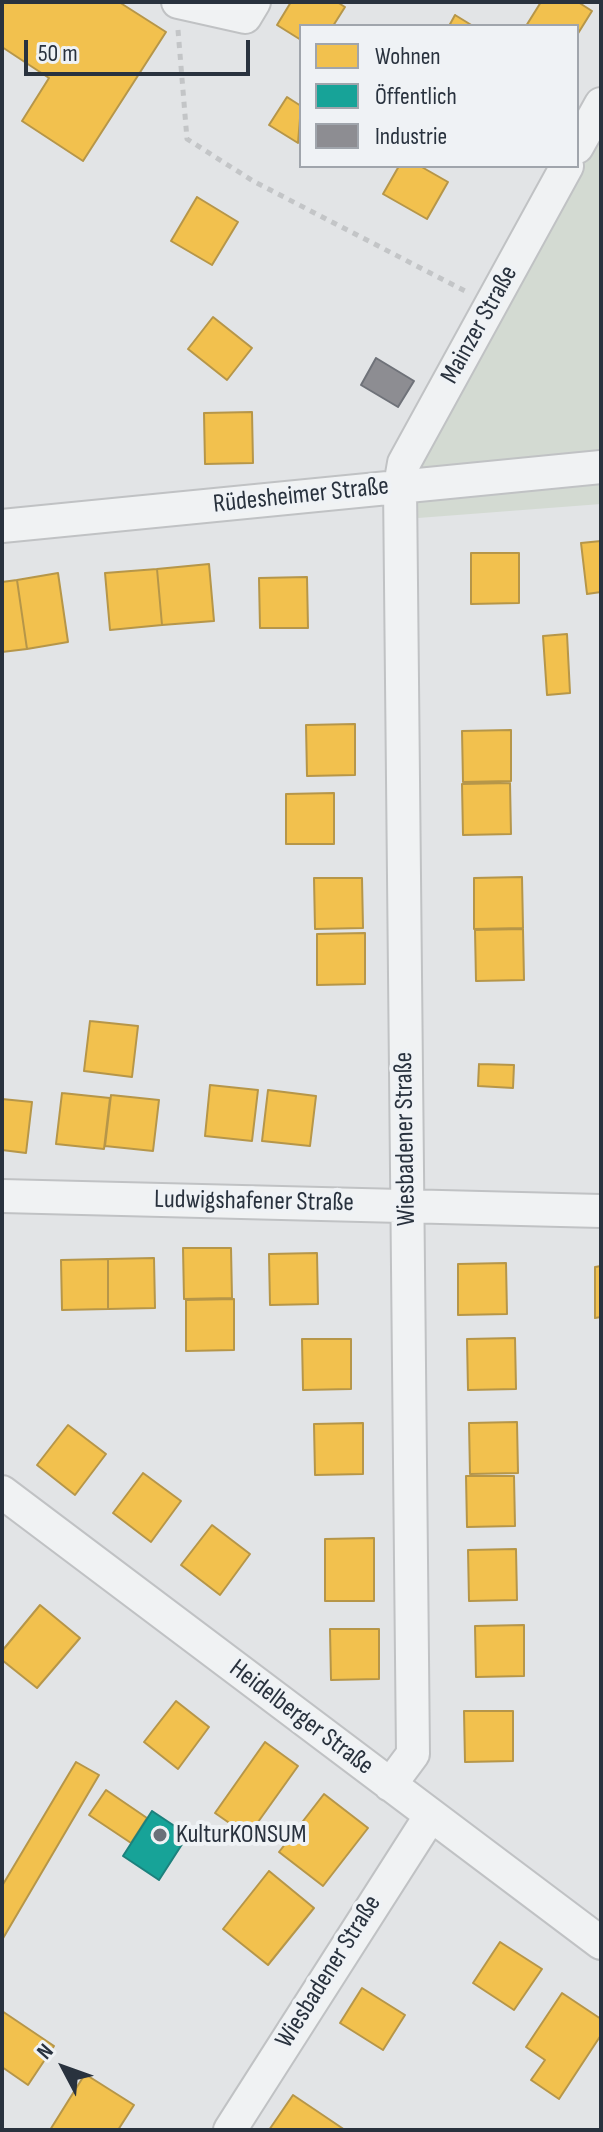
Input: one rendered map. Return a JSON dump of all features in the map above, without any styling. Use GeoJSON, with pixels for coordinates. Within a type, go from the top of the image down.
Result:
{"type":"FeatureCollection","features":[{"type":"Feature","properties":{"kind":"street"},"geometry":{"type":"LineString","coordinates":[[181,4],[245,17],[254,2]]}},
{"type":"Feature","properties":{"kind":"street"},"geometry":{"type":"LineString","coordinates":[[579,143],[601,104]]}},
{"type":"Feature","properties":{"kind":"street","name":"Mainzer Straße"},"geometry":{"type":"LineString","coordinates":[[400,486],[404,463],[566,168]]}},
{"type":"Feature","properties":{"kind":"street","name":"Rüdesheimer Straße"},"geometry":{"type":"LineString","coordinates":[[2,526],[601,467]]}},
{"type":"Feature","properties":{"kind":"street","name":"Wiesbadener Straße"},"geometry":{"type":"LineString","coordinates":[[390,1785],[413,1754],[400,486]]}},
{"type":"Feature","properties":{"kind":"street","name":"Ludwigshafener Straße"},"geometry":{"type":"LineString","coordinates":[[2,1196],[601,1211]]}},
{"type":"Feature","properties":{"kind":"street","name":"Heidelberger Straße"},"geometry":{"type":"LineString","coordinates":[[2,1492],[601,1943]]}},
{"type":"Feature","properties":{"kind":"street","name":"Wiesbadener Straße"},"geometry":{"type":"LineString","coordinates":[[230,2130],[431,1815]]}},
{"type":"Feature","properties":{"kind":"path"},"geometry":{"type":"LineString","coordinates":[[181,4],[178,30],[187,139],[253,181],[491,304]]}},
{"type":"Feature","properties":{"kind":"shaded area"},"geometry":{"type":"Polygon","coordinates":[[[601,94],[601,504],[392,520],[565,168],[579,168],[579,139],[601,94]]]}},
{"type":"Feature","properties":{"kind":"building: Wohnen"},"geometry":{"type":"Polygon","coordinates":[[[2,2],[119,2],[166,32],[83,161],[22,121],[49,78],[2,47],[2,2]]]}},
{"type":"Feature","properties":{"kind":"building: Wohnen"},"geometry":{"type":"Polygon","coordinates":[[[291,2],[337,2],[345,7],[334,24],[299,24],[299,39],[277,25],[291,2]]]}},
{"type":"Feature","properties":{"kind":"building: Wohnen"},"geometry":{"type":"Polygon","coordinates":[[[541,2],[578,2],[592,11],[579,32],[579,24],[527,24],[541,2]]]}},
{"type":"Feature","properties":{"kind":"building: Wohnen"},"geometry":{"type":"Polygon","coordinates":[[[455,15],[470,24],[450,24],[455,15]]]}},
{"type":"Feature","properties":{"kind":"building: Wohnen"},"geometry":{"type":"Polygon","coordinates":[[[287,97],[299,105],[298,143],[269,125],[287,97]]]}},
{"type":"Feature","properties":{"kind":"building: Wohnen"},"geometry":{"type":"Polygon","coordinates":[[[398,168],[424,168],[448,182],[427,219],[383,194],[398,168]]]}},
{"type":"Feature","properties":{"kind":"building: Wohnen"},"geometry":{"type":"Polygon","coordinates":[[[197,197],[238,222],[212,265],[171,241],[197,197]]]}},
{"type":"Feature","properties":{"kind":"building: Wohnen"},"geometry":{"type":"Polygon","coordinates":[[[213,317],[252,348],[227,380],[188,349],[213,317]]]}},
{"type":"Feature","properties":{"kind":"building: Wohnen"},"geometry":{"type":"Polygon","coordinates":[[[252,412],[253,463],[205,464],[204,413],[252,412]]]}},
{"type":"Feature","properties":{"kind":"building: Wohnen"},"geometry":{"type":"Polygon","coordinates":[[[601,541],[601,592],[587,594],[581,543],[601,541]]]}},
{"type":"Feature","properties":{"kind":"building: Wohnen"},"geometry":{"type":"Polygon","coordinates":[[[471,553],[519,553],[519,603],[471,604],[471,553]]]}},
{"type":"Feature","properties":{"kind":"building: Wohnen"},"geometry":{"type":"Polygon","coordinates":[[[209,564],[214,621],[162,625],[157,569],[209,564]]]}},
{"type":"Feature","properties":{"kind":"building: Wohnen"},"geometry":{"type":"Polygon","coordinates":[[[157,569],[162,625],[110,630],[105,573],[157,569]]]}},
{"type":"Feature","properties":{"kind":"building: Wohnen"},"geometry":{"type":"Polygon","coordinates":[[[58,573],[68,642],[27,649],[17,580],[58,573]]]}},
{"type":"Feature","properties":{"kind":"building: Wohnen"},"geometry":{"type":"Polygon","coordinates":[[[307,577],[308,628],[260,628],[259,578],[307,577]]]}},
{"type":"Feature","properties":{"kind":"building: Wohnen"},"geometry":{"type":"Polygon","coordinates":[[[17,580],[27,649],[2,652],[2,582],[17,580]]]}},
{"type":"Feature","properties":{"kind":"building: Wohnen"},"geometry":{"type":"Polygon","coordinates":[[[567,634],[570,693],[547,695],[543,636],[567,634]]]}},
{"type":"Feature","properties":{"kind":"building: Wohnen"},"geometry":{"type":"Polygon","coordinates":[[[355,724],[355,775],[307,776],[306,725],[355,724]]]}},
{"type":"Feature","properties":{"kind":"building: Wohnen"},"geometry":{"type":"Polygon","coordinates":[[[511,730],[511,781],[463,782],[462,731],[511,730]]]}},
{"type":"Feature","properties":{"kind":"building: Wohnen"},"geometry":{"type":"Polygon","coordinates":[[[510,783],[511,834],[463,835],[462,784],[510,783]]]}},
{"type":"Feature","properties":{"kind":"building: Wohnen"},"geometry":{"type":"Polygon","coordinates":[[[334,793],[334,844],[286,844],[286,794],[334,793]]]}},
{"type":"Feature","properties":{"kind":"building: Wohnen"},"geometry":{"type":"Polygon","coordinates":[[[522,877],[523,928],[474,929],[474,878],[522,877]]]}},
{"type":"Feature","properties":{"kind":"building: Wohnen"},"geometry":{"type":"Polygon","coordinates":[[[314,878],[362,878],[363,928],[315,929],[314,878]]]}},
{"type":"Feature","properties":{"kind":"building: Wohnen"},"geometry":{"type":"Polygon","coordinates":[[[523,929],[524,980],[476,981],[475,930],[523,929]]]}},
{"type":"Feature","properties":{"kind":"building: Wohnen"},"geometry":{"type":"Polygon","coordinates":[[[365,933],[365,984],[317,985],[317,934],[365,933]]]}},
{"type":"Feature","properties":{"kind":"building: Wohnen"},"geometry":{"type":"Polygon","coordinates":[[[90,1021],[138,1026],[132,1077],[84,1071],[90,1021]]]}},
{"type":"Feature","properties":{"kind":"building: Wohnen"},"geometry":{"type":"Polygon","coordinates":[[[479,1064],[514,1065],[513,1088],[478,1086],[479,1064]]]}},
{"type":"Feature","properties":{"kind":"building: Wohnen"},"geometry":{"type":"Polygon","coordinates":[[[210,1085],[258,1090],[252,1141],[205,1136],[210,1085]]]}},
{"type":"Feature","properties":{"kind":"building: Wohnen"},"geometry":{"type":"Polygon","coordinates":[[[268,1090],[316,1096],[310,1146],[262,1141],[268,1090]]]}},
{"type":"Feature","properties":{"kind":"building: Wohnen"},"geometry":{"type":"Polygon","coordinates":[[[62,1093],[110,1098],[104,1149],[56,1144],[62,1093]]]}},
{"type":"Feature","properties":{"kind":"building: Wohnen"},"geometry":{"type":"Polygon","coordinates":[[[111,1095],[159,1100],[153,1151],[105,1146],[111,1095]]]}},
{"type":"Feature","properties":{"kind":"building: Wohnen"},"geometry":{"type":"Polygon","coordinates":[[[2,1099],[32,1102],[26,1153],[2,1150],[2,1099]]]}},
{"type":"Feature","properties":{"kind":"building: Wohnen"},"geometry":{"type":"Polygon","coordinates":[[[183,1248],[231,1248],[232,1298],[184,1299],[183,1248]]]}},
{"type":"Feature","properties":{"kind":"building: Wohnen"},"geometry":{"type":"Polygon","coordinates":[[[317,1253],[318,1304],[270,1305],[269,1254],[317,1253]]]}},
{"type":"Feature","properties":{"kind":"building: Wohnen"},"geometry":{"type":"Polygon","coordinates":[[[154,1258],[155,1308],[108,1309],[108,1259],[154,1258]]]}},
{"type":"Feature","properties":{"kind":"building: Wohnen"},"geometry":{"type":"Polygon","coordinates":[[[108,1259],[108,1309],[62,1310],[61,1260],[108,1259]]]}},
{"type":"Feature","properties":{"kind":"building: Wohnen"},"geometry":{"type":"Polygon","coordinates":[[[506,1263],[507,1314],[458,1315],[458,1264],[506,1263]]]}},
{"type":"Feature","properties":{"kind":"building: Wohnen"},"geometry":{"type":"Polygon","coordinates":[[[601,1266],[601,1317],[595,1318],[595,1267],[601,1266]]]}},
{"type":"Feature","properties":{"kind":"building: Wohnen"},"geometry":{"type":"Polygon","coordinates":[[[234,1299],[234,1350],[186,1351],[186,1300],[234,1299]]]}},
{"type":"Feature","properties":{"kind":"building: Wohnen"},"geometry":{"type":"Polygon","coordinates":[[[515,1338],[516,1389],[468,1390],[467,1339],[515,1338]]]}},
{"type":"Feature","properties":{"kind":"building: Wohnen"},"geometry":{"type":"Polygon","coordinates":[[[302,1339],[351,1339],[351,1389],[303,1390],[302,1339]]]}},
{"type":"Feature","properties":{"kind":"building: Wohnen"},"geometry":{"type":"Polygon","coordinates":[[[517,1422],[518,1473],[470,1474],[469,1423],[517,1422]]]}},
{"type":"Feature","properties":{"kind":"building: Wohnen"},"geometry":{"type":"Polygon","coordinates":[[[363,1423],[363,1474],[315,1475],[314,1424],[363,1423]]]}},
{"type":"Feature","properties":{"kind":"building: Wohnen"},"geometry":{"type":"Polygon","coordinates":[[[68,1425],[106,1454],[75,1495],[37,1465],[68,1425]]]}},
{"type":"Feature","properties":{"kind":"building: Wohnen"},"geometry":{"type":"Polygon","coordinates":[[[143,1473],[181,1501],[151,1542],[113,1513],[143,1473]]]}},
{"type":"Feature","properties":{"kind":"building: Wohnen"},"geometry":{"type":"Polygon","coordinates":[[[466,1476],[514,1476],[515,1526],[467,1527],[466,1476]]]}},
{"type":"Feature","properties":{"kind":"building: Wohnen"},"geometry":{"type":"Polygon","coordinates":[[[212,1525],[250,1554],[220,1595],[181,1565],[212,1525]]]}},
{"type":"Feature","properties":{"kind":"building: Wohnen"},"geometry":{"type":"Polygon","coordinates":[[[374,1538],[374,1601],[325,1601],[325,1539],[374,1538]]]}},
{"type":"Feature","properties":{"kind":"building: Wohnen"},"geometry":{"type":"Polygon","coordinates":[[[516,1549],[517,1600],[469,1601],[468,1550],[516,1549]]]}},
{"type":"Feature","properties":{"kind":"building: Wohnen"},"geometry":{"type":"Polygon","coordinates":[[[40,1605],[80,1638],[37,1688],[2,1660],[2,1651],[40,1605]]]}},
{"type":"Feature","properties":{"kind":"building: Wohnen"},"geometry":{"type":"Polygon","coordinates":[[[524,1625],[524,1676],[476,1677],[475,1626],[524,1625]]]}},
{"type":"Feature","properties":{"kind":"building: Wohnen"},"geometry":{"type":"Polygon","coordinates":[[[330,1629],[379,1629],[379,1679],[331,1680],[330,1629]]]}},
{"type":"Feature","properties":{"kind":"building: Wohnen"},"geometry":{"type":"Polygon","coordinates":[[[176,1701],[209,1727],[178,1769],[144,1742],[176,1701]]]}},
{"type":"Feature","properties":{"kind":"building: Wohnen"},"geometry":{"type":"Polygon","coordinates":[[[464,1711],[513,1711],[513,1761],[465,1762],[464,1711]]]}},
{"type":"Feature","properties":{"kind":"building: Wohnen"},"geometry":{"type":"Polygon","coordinates":[[[265,1742],[298,1766],[248,1836],[215,1813],[265,1742]]]}},
{"type":"Feature","properties":{"kind":"building: Wohnen"},"geometry":{"type":"Polygon","coordinates":[[[76,1762],[99,1775],[2,1940],[2,1886],[76,1762]]]}},
{"type":"Feature","properties":{"kind":"building: Wohnen"},"geometry":{"type":"Polygon","coordinates":[[[106,1790],[147,1818],[131,1843],[89,1815],[106,1790]]]}},
{"type":"Feature","properties":{"kind":"building: Wohnen"},"geometry":{"type":"Polygon","coordinates":[[[324,1794],[368,1828],[323,1886],[279,1852],[324,1794]]]}},
{"type":"Feature","properties":{"kind":"building: Wohnen"},"geometry":{"type":"Polygon","coordinates":[[[269,1871],[314,1908],[268,1965],[223,1929],[269,1871]]]}},
{"type":"Feature","properties":{"kind":"building: Wohnen"},"geometry":{"type":"Polygon","coordinates":[[[500,1942],[542,1969],[514,2010],[473,1983],[500,1942]]]}},
{"type":"Feature","properties":{"kind":"building: Wohnen"},"geometry":{"type":"Polygon","coordinates":[[[362,1988],[405,2015],[383,2050],[340,2023],[362,1988]]]}},
{"type":"Feature","properties":{"kind":"building: Wohnen"},"geometry":{"type":"Polygon","coordinates":[[[562,1993],[601,2019],[601,2035],[559,2099],[531,2080],[545,2060],[526,2047],[562,1993]]]}},
{"type":"Feature","properties":{"kind":"building: Wohnen"},"geometry":{"type":"Polygon","coordinates":[[[2,2011],[54,2046],[28,2085],[2,2067],[2,2011]]]}},
{"type":"Feature","properties":{"kind":"building: Wohnen"},"geometry":{"type":"Polygon","coordinates":[[[85,2074],[134,2105],[118,2130],[50,2130],[85,2074]]]}},
{"type":"Feature","properties":{"kind":"building: Wohnen"},"geometry":{"type":"Polygon","coordinates":[[[293,2095],[345,2130],[269,2130],[293,2095]]]}},
{"type":"Feature","properties":{"kind":"building: Öffentlich"},"geometry":{"type":"Polygon","coordinates":[[[152,1811],[188,1835],[159,1880],[123,1856],[152,1811]]]}},
{"type":"Feature","properties":{"kind":"building: Industrie"},"geometry":{"type":"Polygon","coordinates":[[[376,358],[414,381],[398,407],[361,385],[376,358]]]}},
{"type":"Feature","properties":{"kind":"place","name":"KulturKONSUM"},"geometry":{"type":"Point","coordinates":[160,1835]}}]}
